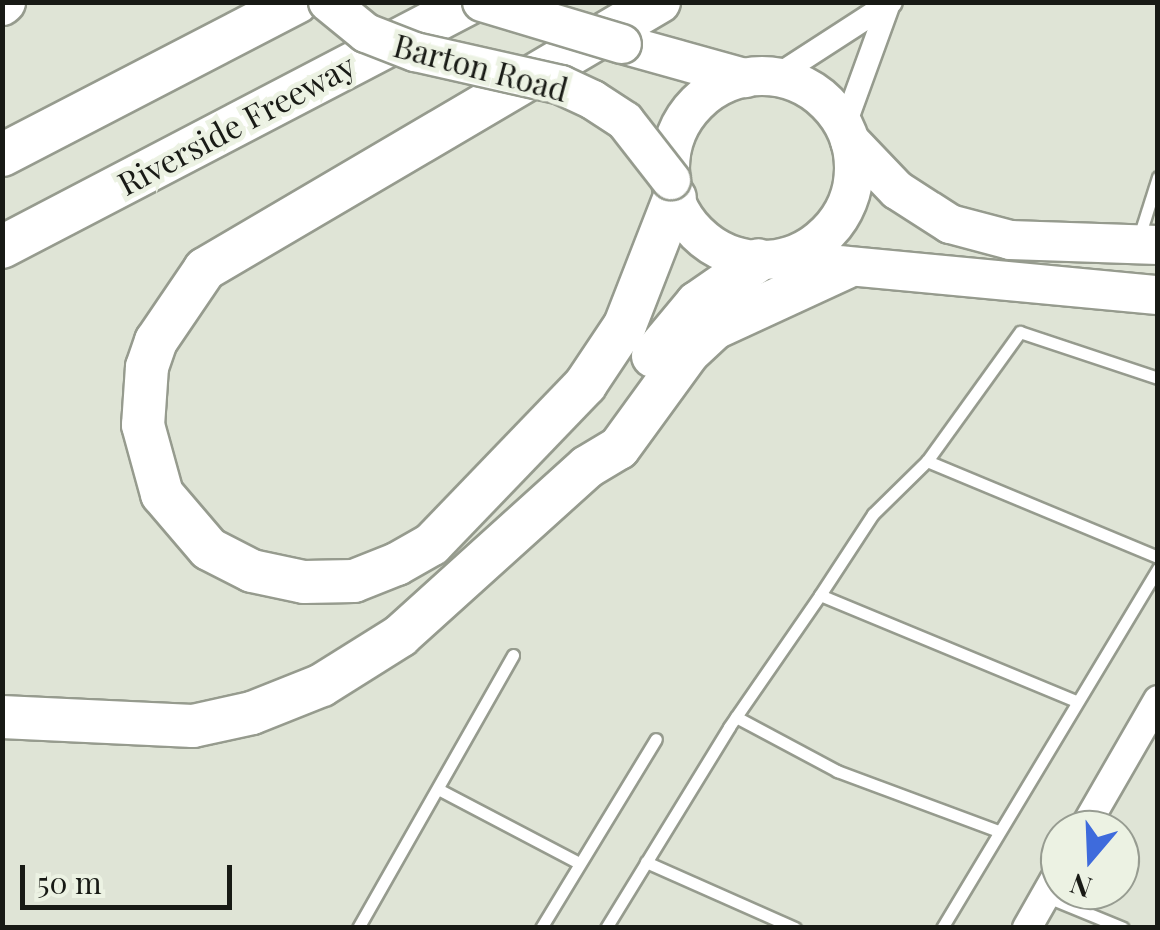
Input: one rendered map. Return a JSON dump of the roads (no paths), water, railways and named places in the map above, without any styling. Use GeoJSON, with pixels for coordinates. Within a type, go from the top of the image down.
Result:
{"type":"FeatureCollection","features":[{"type":"Feature","properties":{"kind":"highway"},"geometry":{"type":"LineString","coordinates":[[2,156],[297,2]]}},
{"type":"Feature","properties":{"kind":"highway","name":"Riverside Freeway"},"geometry":{"type":"LineString","coordinates":[[2,246],[471,2]]}},
{"type":"Feature","properties":{"kind":"highway"},"geometry":{"type":"LineString","coordinates":[[659,2],[205,269],[156,340],[147,368],[142,426],[162,494],[209,549],[252,570],[304,582],[354,581],[397,564],[432,544],[586,385],[625,324],[673,188]]}},
{"type":"Feature","properties":{"kind":"highway"},"geometry":{"type":"LineString","coordinates":[[587,466],[597,432],[676,324],[771,259]]}},
{"type":"Feature","properties":{"kind":"highway"},"geometry":{"type":"LineString","coordinates":[[2,717],[133,728],[193,726],[252,713],[322,685],[400,636],[587,466],[619,448],[688,353],[715,328],[774,295],[845,268]]}},
{"type":"Feature","properties":{"kind":"main road","name":"Barton Road"},"geometry":{"type":"LineString","coordinates":[[328,2],[366,33],[415,52],[562,85],[593,100],[625,121],[673,188]]}},
{"type":"Feature","properties":{"kind":"main road","name":"Barton Road"},"geometry":{"type":"LineString","coordinates":[[482,2],[760,77]]}},
{"type":"Feature","properties":{"kind":"main road"},"geometry":{"type":"LineString","coordinates":[[1147,244],[1010,240],[950,224],[897,190],[816,94],[760,77],[712,90],[688,114],[673,145],[673,188],[698,234],[736,256],[845,268],[992,275],[1158,295]]}},
{"type":"Feature","properties":{"kind":"main road"},"geometry":{"type":"LineString","coordinates":[[771,259],[810,246],[842,214],[854,171],[847,134]]}},
{"type":"Feature","properties":{"kind":"street"},"geometry":{"type":"LineString","coordinates":[[760,77],[890,4]]}},
{"type":"Feature","properties":{"kind":"street"},"geometry":{"type":"LineString","coordinates":[[847,134],[890,4]]}},
{"type":"Feature","properties":{"kind":"street"},"geometry":{"type":"LineString","coordinates":[[1095,810],[1158,700]]}},
{"type":"Feature","properties":{"kind":"street"},"geometry":{"type":"LineString","coordinates":[[1027,928],[1040,905]]}},
{"type":"Feature","properties":{"kind":"lane"},"geometry":{"type":"LineString","coordinates":[[1147,244],[1158,177]]}},
{"type":"Feature","properties":{"kind":"lane"},"geometry":{"type":"LineString","coordinates":[[606,928],[736,716],[874,514],[927,461],[1020,332],[1158,378]]}},
{"type":"Feature","properties":{"kind":"lane"},"geometry":{"type":"LineString","coordinates":[[927,461],[1158,557]]}},
{"type":"Feature","properties":{"kind":"lane"},"geometry":{"type":"LineString","coordinates":[[942,928],[1074,700],[1158,568]]}},
{"type":"Feature","properties":{"kind":"lane"},"geometry":{"type":"LineString","coordinates":[[820,595],[1074,700]]}},
{"type":"Feature","properties":{"kind":"lane"},"geometry":{"type":"LineString","coordinates":[[358,928],[514,656]]}},
{"type":"Feature","properties":{"kind":"lane"},"geometry":{"type":"LineString","coordinates":[[736,716],[837,772],[998,831]]}},
{"type":"Feature","properties":{"kind":"lane"},"geometry":{"type":"LineString","coordinates":[[541,928],[656,739]]}},
{"type":"Feature","properties":{"kind":"lane"},"geometry":{"type":"LineString","coordinates":[[438,788],[579,863]]}},
{"type":"Feature","properties":{"kind":"lane"},"geometry":{"type":"LineString","coordinates":[[646,862],[796,928]]}},
{"type":"Feature","properties":{"kind":"lane"},"geometry":{"type":"LineString","coordinates":[[1080,910],[1124,928]]}}]}
